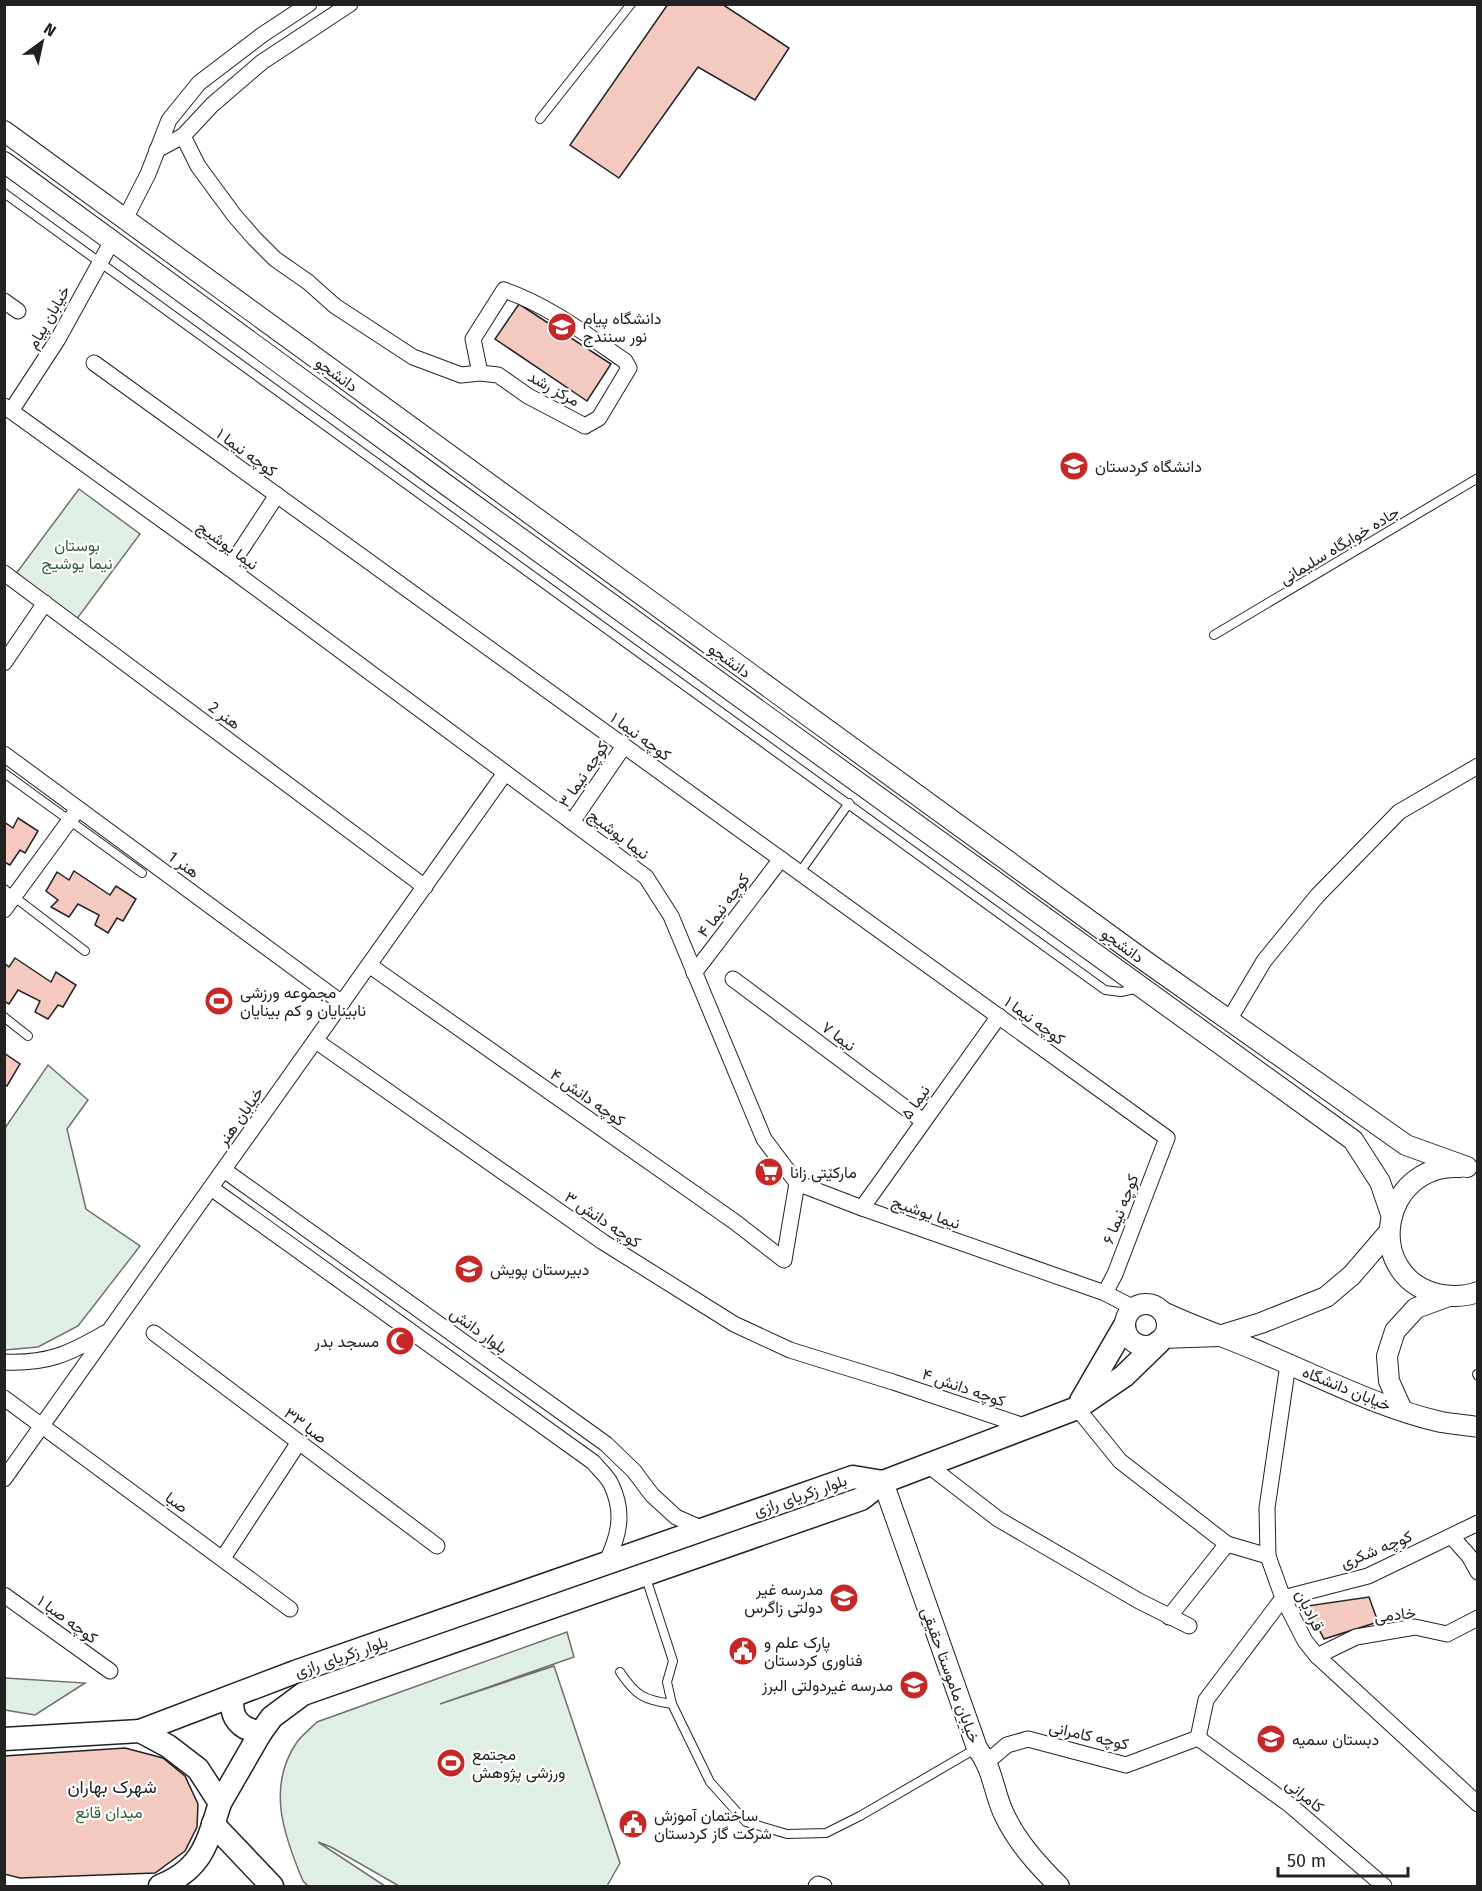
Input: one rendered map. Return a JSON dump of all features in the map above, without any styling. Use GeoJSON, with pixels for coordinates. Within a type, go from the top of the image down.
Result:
{"type":"FeatureCollection","features":[{"type":"Feature","properties":{"kind":"main road"},"geometry":{"type":"LineString","coordinates":[[1077,1408],[1128,1317]]}},
{"type":"Feature","properties":{"kind":"main road"},"geometry":{"type":"LineString","coordinates":[[883,1482],[1024,1426],[1077,1408],[1124,1376],[1160,1340]]}},
{"type":"Feature","properties":{"kind":"main road","name":"بلوار زکریای رازی"},"geometry":{"type":"LineString","coordinates":[[140,1731],[295,1672],[853,1477],[883,1482]]}},
{"type":"Feature","properties":{"kind":"main road","name":"بلوار زکریای رازی"},"geometry":{"type":"LineString","coordinates":[[217,1813],[261,1732],[272,1717],[303,1694],[861,1499],[883,1482]]}},
{"type":"Feature","properties":{"kind":"main road"},"geometry":{"type":"LineString","coordinates":[[233,1696],[231,1707],[234,1717],[241,1726],[250,1731],[261,1732]]}},
{"type":"Feature","properties":{"kind":"main road"},"geometry":{"type":"LineString","coordinates":[[4,1739],[140,1731],[168,1746],[198,1769],[217,1813],[272,1887]]}},
{"type":"Feature","properties":{"kind":"main road"},"geometry":{"type":"LineString","coordinates":[[160,1887],[179,1878],[202,1855],[217,1813]]}},
{"type":"Feature","properties":{"kind":"street"},"geometry":{"type":"LineString","coordinates":[[112,241],[148,174],[169,120],[199,83],[262,35],[309,4]]}},
{"type":"Feature","properties":{"kind":"street"},"geometry":{"type":"LineString","coordinates":[[157,150],[183,136],[212,105],[262,62],[350,4]]}},
{"type":"Feature","properties":{"kind":"street","name":"دانشجو"},"geometry":{"type":"LineString","coordinates":[[4,131],[523,510],[1229,1020],[1406,1145],[1472,1169]]}},
{"type":"Feature","properties":{"kind":"street","name":"مرکز رشد"},"geometry":{"type":"LineString","coordinates":[[183,136],[198,166],[234,215],[275,259],[308,282],[335,306],[412,357],[461,375],[480,373],[498,375],[528,396],[585,426],[599,418],[628,368],[625,361],[574,327],[525,297],[504,290],[473,339],[480,373]]}},
{"type":"Feature","properties":{"kind":"street","name":"دانشجو"},"geometry":{"type":"LineString","coordinates":[[4,162],[1353,1140],[1380,1182],[1390,1223],[1392,1251],[1400,1268],[1414,1282],[1430,1292],[1449,1296]]}},
{"type":"Feature","properties":{"kind":"street","name":"خیابان پیام"},"geometry":{"type":"LineString","coordinates":[[8,408],[58,339],[112,241]]}},
{"type":"Feature","properties":{"kind":"street"},"geometry":{"type":"LineString","coordinates":[[4,301],[18,311]]}},
{"type":"Feature","properties":{"kind":"street","name":"کوچه نیما ۱"},"geometry":{"type":"LineString","coordinates":[[94,363],[1167,1138]]}},
{"type":"Feature","properties":{"kind":"street","name":"نیما یوشیج"},"geometry":{"type":"LineString","coordinates":[[8,408],[229,568],[646,878],[671,916],[764,1139],[797,1183],[862,1209],[1105,1293],[1128,1317]]}},
{"type":"Feature","properties":{"kind":"street"},"geometry":{"type":"LineString","coordinates":[[229,568],[277,495]]}},
{"type":"Feature","properties":{"kind":"street","name":"هنر 2"},"geometry":{"type":"LineString","coordinates":[[4,573],[425,886]]}},
{"type":"Feature","properties":{"kind":"street"},"geometry":{"type":"LineString","coordinates":[[4,663],[45,603]]}},
{"type":"Feature","properties":{"kind":"street","name":"کوچه نیما ۳"},"geometry":{"type":"LineString","coordinates":[[572,822],[624,746]]}},
{"type":"Feature","properties":{"kind":"street","name":"هنر 1"},"geometry":{"type":"LineString","coordinates":[[4,754],[74,814],[342,1003]]}},
{"type":"Feature","properties":{"kind":"street"},"geometry":{"type":"LineString","coordinates":[[1229,1020],[1264,961],[1317,896],[1399,812],[1478,766]]}},
{"type":"Feature","properties":{"kind":"street","name":"خیابان هنر"},"geometry":{"type":"LineString","coordinates":[[4,1479],[506,773]]}},
{"type":"Feature","properties":{"kind":"street"},"geometry":{"type":"LineString","coordinates":[[4,910],[9,893],[74,814]]}},
{"type":"Feature","properties":{"kind":"street","name":"کوچه نیما ۴"},"geometry":{"type":"LineString","coordinates":[[694,973],[780,859]]}},
{"type":"Feature","properties":{"kind":"street","name":"کوچه دانش ۴"},"geometry":{"type":"LineString","coordinates":[[369,965],[735,1222],[784,1260],[797,1183]]}},
{"type":"Feature","properties":{"kind":"street","name":"نیما ۷"},"geometry":{"type":"LineString","coordinates":[[733,979],[923,1121]]}},
{"type":"Feature","properties":{"kind":"street","name":"نیما ۵"},"geometry":{"type":"LineString","coordinates":[[862,1209],[999,1016]]}},
{"type":"Feature","properties":{"kind":"street","name":"کوچه دانش ۳"},"geometry":{"type":"LineString","coordinates":[[316,1041],[603,1242],[734,1324],[790,1350],[893,1382]]}},
{"type":"Feature","properties":{"kind":"street","name":"کوچه نیما ۶"},"geometry":{"type":"LineString","coordinates":[[1105,1293],[1115,1274],[1167,1138]]}},
{"type":"Feature","properties":{"kind":"street"},"geometry":{"type":"LineString","coordinates":[[1220,1336],[1261,1323],[1326,1297],[1352,1275],[1390,1223],[1399,1196],[1412,1181],[1429,1171],[1448,1166],[1472,1169]]}},
{"type":"Feature","properties":{"kind":"street","name":"بلوار دانش"},"geometry":{"type":"LineString","coordinates":[[224,1170],[606,1444],[634,1471],[652,1495],[676,1517],[703,1529]]}},
{"type":"Feature","properties":{"kind":"street"},"geometry":{"type":"LineString","coordinates":[[211,1188],[593,1462],[611,1484],[619,1510],[618,1538],[606,1563]]}},
{"type":"Feature","properties":{"kind":"street"},"geometry":{"type":"LineString","coordinates":[[1402,1410],[1389,1382],[1388,1373],[1387,1356],[1395,1331],[1416,1308],[1449,1296],[1470,1295],[1478,1292]]}},
{"type":"Feature","properties":{"kind":"street"},"geometry":{"type":"LineString","coordinates":[[1143,1303],[1154,1305],[1163,1312],[1167,1322],[1166,1333],[1160,1340],[1148,1346],[1137,1345],[1128,1338],[1128,1317],[1143,1303]]}},
{"type":"Feature","properties":{"kind":"street","name":"خیابان دانشگاه"},"geometry":{"type":"LineString","coordinates":[[1163,1312],[1402,1410],[1441,1422],[1478,1427]]}},
{"type":"Feature","properties":{"kind":"street"},"geometry":{"type":"LineString","coordinates":[[4,1362],[30,1363],[72,1352],[110,1330]]}},
{"type":"Feature","properties":{"kind":"street","name":"۳۳ صبا"},"geometry":{"type":"LineString","coordinates":[[154,1333],[437,1546]]}},
{"type":"Feature","properties":{"kind":"street","name":"خیابان دانشگاه"},"geometry":{"type":"LineString","coordinates":[[1160,1340],[1220,1336]]}},
{"type":"Feature","properties":{"kind":"street","name":"قرادیان"},"geometry":{"type":"LineString","coordinates":[[1288,1364],[1267,1508],[1268,1556],[1283,1598],[1305,1641],[1317,1656],[1475,1799]]}},
{"type":"Feature","properties":{"kind":"street","name":"کوچه دانش ۴"},"geometry":{"type":"LineString","coordinates":[[893,1382],[1024,1426]]}},
{"type":"Feature","properties":{"kind":"street","name":"صبا"},"geometry":{"type":"LineString","coordinates":[[4,1398],[290,1609]]}},
{"type":"Feature","properties":{"kind":"street"},"geometry":{"type":"LineString","coordinates":[[1077,1408],[1120,1461],[1227,1544],[1268,1556]]}},
{"type":"Feature","properties":{"kind":"street"},"geometry":{"type":"LineString","coordinates":[[223,1558],[299,1442]]}},
{"type":"Feature","properties":{"kind":"street"},"geometry":{"type":"LineString","coordinates":[[593,1462],[606,1444]]}},
{"type":"Feature","properties":{"kind":"street"},"geometry":{"type":"LineString","coordinates":[[928,1465],[998,1519],[1139,1601],[1189,1626]]}},
{"type":"Feature","properties":{"kind":"street","name":"خیابان ماموستا حقیقی"},"geometry":{"type":"LineString","coordinates":[[883,1482],[1004,1813],[1029,1856],[1059,1887]]}},
{"type":"Feature","properties":{"kind":"street","name":"کوچه شکری"},"geometry":{"type":"LineString","coordinates":[[1283,1598],[1368,1575],[1478,1523]]}},
{"type":"Feature","properties":{"kind":"street"},"geometry":{"type":"LineString","coordinates":[[1452,1537],[1469,1556],[1478,1572]]}},
{"type":"Feature","properties":{"kind":"street"},"geometry":{"type":"LineString","coordinates":[[1169,1617],[1227,1544]]}},
{"type":"Feature","properties":{"kind":"street","name":"کوچه صبا ۱"},"geometry":{"type":"LineString","coordinates":[[4,1595],[110,1671]]}},
{"type":"Feature","properties":{"kind":"street"},"geometry":{"type":"LineString","coordinates":[[1198,1738],[1206,1700],[1283,1598]]}},
{"type":"Feature","properties":{"kind":"street","name":"خادمی"},"geometry":{"type":"LineString","coordinates":[[1317,1656],[1356,1637],[1415,1627],[1447,1634],[1478,1618]]}},
{"type":"Feature","properties":{"kind":"street","name":"کوچه کامرانی"},"geometry":{"type":"LineString","coordinates":[[982,1755],[1028,1739],[1126,1766],[1198,1738]]}},
{"type":"Feature","properties":{"kind":"street","name":"کامرانی"},"geometry":{"type":"LineString","coordinates":[[1198,1738],[1290,1805],[1384,1887]]}},
{"type":"Feature","properties":{"kind":"street"},"geometry":{"type":"LineString","coordinates":[[816,1887],[818,1884],[824,1887]]}},
{"type":"Feature","properties":{"kind":"lane"},"geometry":{"type":"LineString","coordinates":[[540,119],[631,4]]}},
{"type":"Feature","properties":{"kind":"lane"},"geometry":{"type":"LineString","coordinates":[[4,193],[1106,990],[1121,992],[1141,988]]}},
{"type":"Feature","properties":{"kind":"lane","name":"جاده خوابگاه سلیمانی"},"geometry":{"type":"LineString","coordinates":[[1214,634],[1478,478]]}},
{"type":"Feature","properties":{"kind":"lane"},"geometry":{"type":"LineString","coordinates":[[4,773],[74,814],[142,873]]}},
{"type":"Feature","properties":{"kind":"lane"},"geometry":{"type":"LineString","coordinates":[[800,872],[849,803]]}},
{"type":"Feature","properties":{"kind":"lane"},"geometry":{"type":"LineString","coordinates":[[9,893],[85,951]]}},
{"type":"Feature","properties":{"kind":"lane"},"geometry":{"type":"LineString","coordinates":[[4,1017],[28,1036]]}},
{"type":"Feature","properties":{"kind":"lane"},"geometry":{"type":"LineString","coordinates":[[645,1574],[673,1661],[666,1682],[672,1704],[710,1782],[746,1822],[787,1834],[825,1833],[982,1755]]}},
{"type":"Feature","properties":{"kind":"lane"},"geometry":{"type":"LineString","coordinates":[[620,1672],[631,1689],[650,1701],[672,1704]]}},
{"type":"Feature","properties":{"kind":"green space","name":"بوستان نیما یوشیج"},"geometry":{"type":"Polygon","coordinates":[[[79,489],[140,534],[76,620],[15,575],[79,489]]]}},
{"type":"Feature","properties":{"kind":"green space"},"geometry":{"type":"Polygon","coordinates":[[[48,1065],[88,1100],[67,1129],[86,1209],[140,1246],[78,1326],[38,1347],[5,1350],[5,1128],[48,1065]]]}},
{"type":"Feature","properties":{"kind":"green space","name":"مجتمع ورزشی پژوهش"},"geometry":{"type":"Polygon","coordinates":[[[567,1632],[574,1657],[440,1704],[554,1666],[620,1863],[607,1886],[399,1886],[331,1847],[318,1842],[385,1886],[308,1886],[303,1881],[285,1829],[280,1794],[282,1776],[288,1759],[297,1742],[317,1722],[567,1632]]]}},
{"type":"Feature","properties":{"kind":"green space"},"geometry":{"type":"Polygon","coordinates":[[[4,1678],[85,1683],[35,1715],[5,1710],[4,1678]]]}},
{"type":"Feature","properties":{"kind":"building"},"geometry":{"type":"Polygon","coordinates":[[[668,4],[722,4],[789,48],[755,100],[698,67],[619,178],[570,145],[668,4]]]}},
{"type":"Feature","properties":{"kind":"building"},"geometry":{"type":"Polygon","coordinates":[[[519,304],[611,364],[587,401],[495,339],[519,304]]]}},
{"type":"Feature","properties":{"kind":"building"},"geometry":{"type":"Polygon","coordinates":[[[18,818],[38,831],[25,853],[20,850],[10,865],[4,862],[4,822],[13,828],[18,818]]]}},
{"type":"Feature","properties":{"kind":"building"},"geometry":{"type":"Polygon","coordinates":[[[74,871],[110,895],[116,886],[136,899],[123,921],[117,918],[108,933],[95,925],[99,915],[78,904],[69,917],[51,907],[58,900],[46,891],[57,872],[69,880],[74,871]]]}},
{"type":"Feature","properties":{"kind":"building"},"geometry":{"type":"Polygon","coordinates":[[[15,958],[51,982],[56,972],[76,985],[63,1007],[58,1005],[48,1019],[35,1012],[40,1001],[18,990],[9,1004],[4,1001],[4,963],[9,967],[15,958]]]}},
{"type":"Feature","properties":{"kind":"building"},"geometry":{"type":"Polygon","coordinates":[[[4,1053],[20,1064],[7,1086],[4,1084],[4,1053]]]}},
{"type":"Feature","properties":{"kind":"building"},"geometry":{"type":"Polygon","coordinates":[[[1369,1597],[1378,1622],[1324,1639],[1307,1606],[1369,1597]]]}},
{"type":"Feature","properties":{"kind":"building","name":"میدان قانع"},"geometry":{"type":"Polygon","coordinates":[[[125,1748],[163,1758],[185,1776],[198,1804],[197,1827],[185,1851],[155,1873],[20,1878],[4,1874],[4,1756],[125,1748]]]}},
{"type":"Feature","properties":{"kind":"place","name":"دانشگاه پیام نور سنندج"},"geometry":{"type":"Point","coordinates":[562,327]}},
{"type":"Feature","properties":{"kind":"place","name":"دانشگاه کردستان"},"geometry":{"type":"Point","coordinates":[1074,466]}},
{"type":"Feature","properties":{"kind":"place","name":"مجموعه ورزشی نابینایان و کم بینایان"},"geometry":{"type":"Point","coordinates":[219,1001]}},
{"type":"Feature","properties":{"kind":"place","name":"مارکێتی زانا"},"geometry":{"type":"Point","coordinates":[769,1172]}},
{"type":"Feature","properties":{"kind":"place","name":"دبیرستان پویش"},"geometry":{"type":"Point","coordinates":[469,1269]}},
{"type":"Feature","properties":{"kind":"place","name":"مسجد بدر"},"geometry":{"type":"Point","coordinates":[400,1341]}},
{"type":"Feature","properties":{"kind":"place","name":"مدرسه غیر دولتی زاگرس"},"geometry":{"type":"Point","coordinates":[844,1598]}},
{"type":"Feature","properties":{"kind":"place","name":"پارک علم و فناوری کردستان"},"geometry":{"type":"Point","coordinates":[743,1651]}},
{"type":"Feature","properties":{"kind":"place","name":"مدرسه غیردولتی البرز"},"geometry":{"type":"Point","coordinates":[914,1685]}},
{"type":"Feature","properties":{"kind":"place","name":"دبستان سمیه"},"geometry":{"type":"Point","coordinates":[1271,1739]}},
{"type":"Feature","properties":{"kind":"place","name":"مجتمع ورزشی پژوهش"},"geometry":{"type":"Point","coordinates":[451,1763]}},
{"type":"Feature","properties":{"kind":"place","name":"ساختمان آموزش شرکت گاز کردستان"},"geometry":{"type":"Point","coordinates":[633,1824]}},
{"type":"Feature","properties":{"kind":"district","name":"شهرک بهاران"},"geometry":{"type":"Point","coordinates":[112,1787]}}]}
